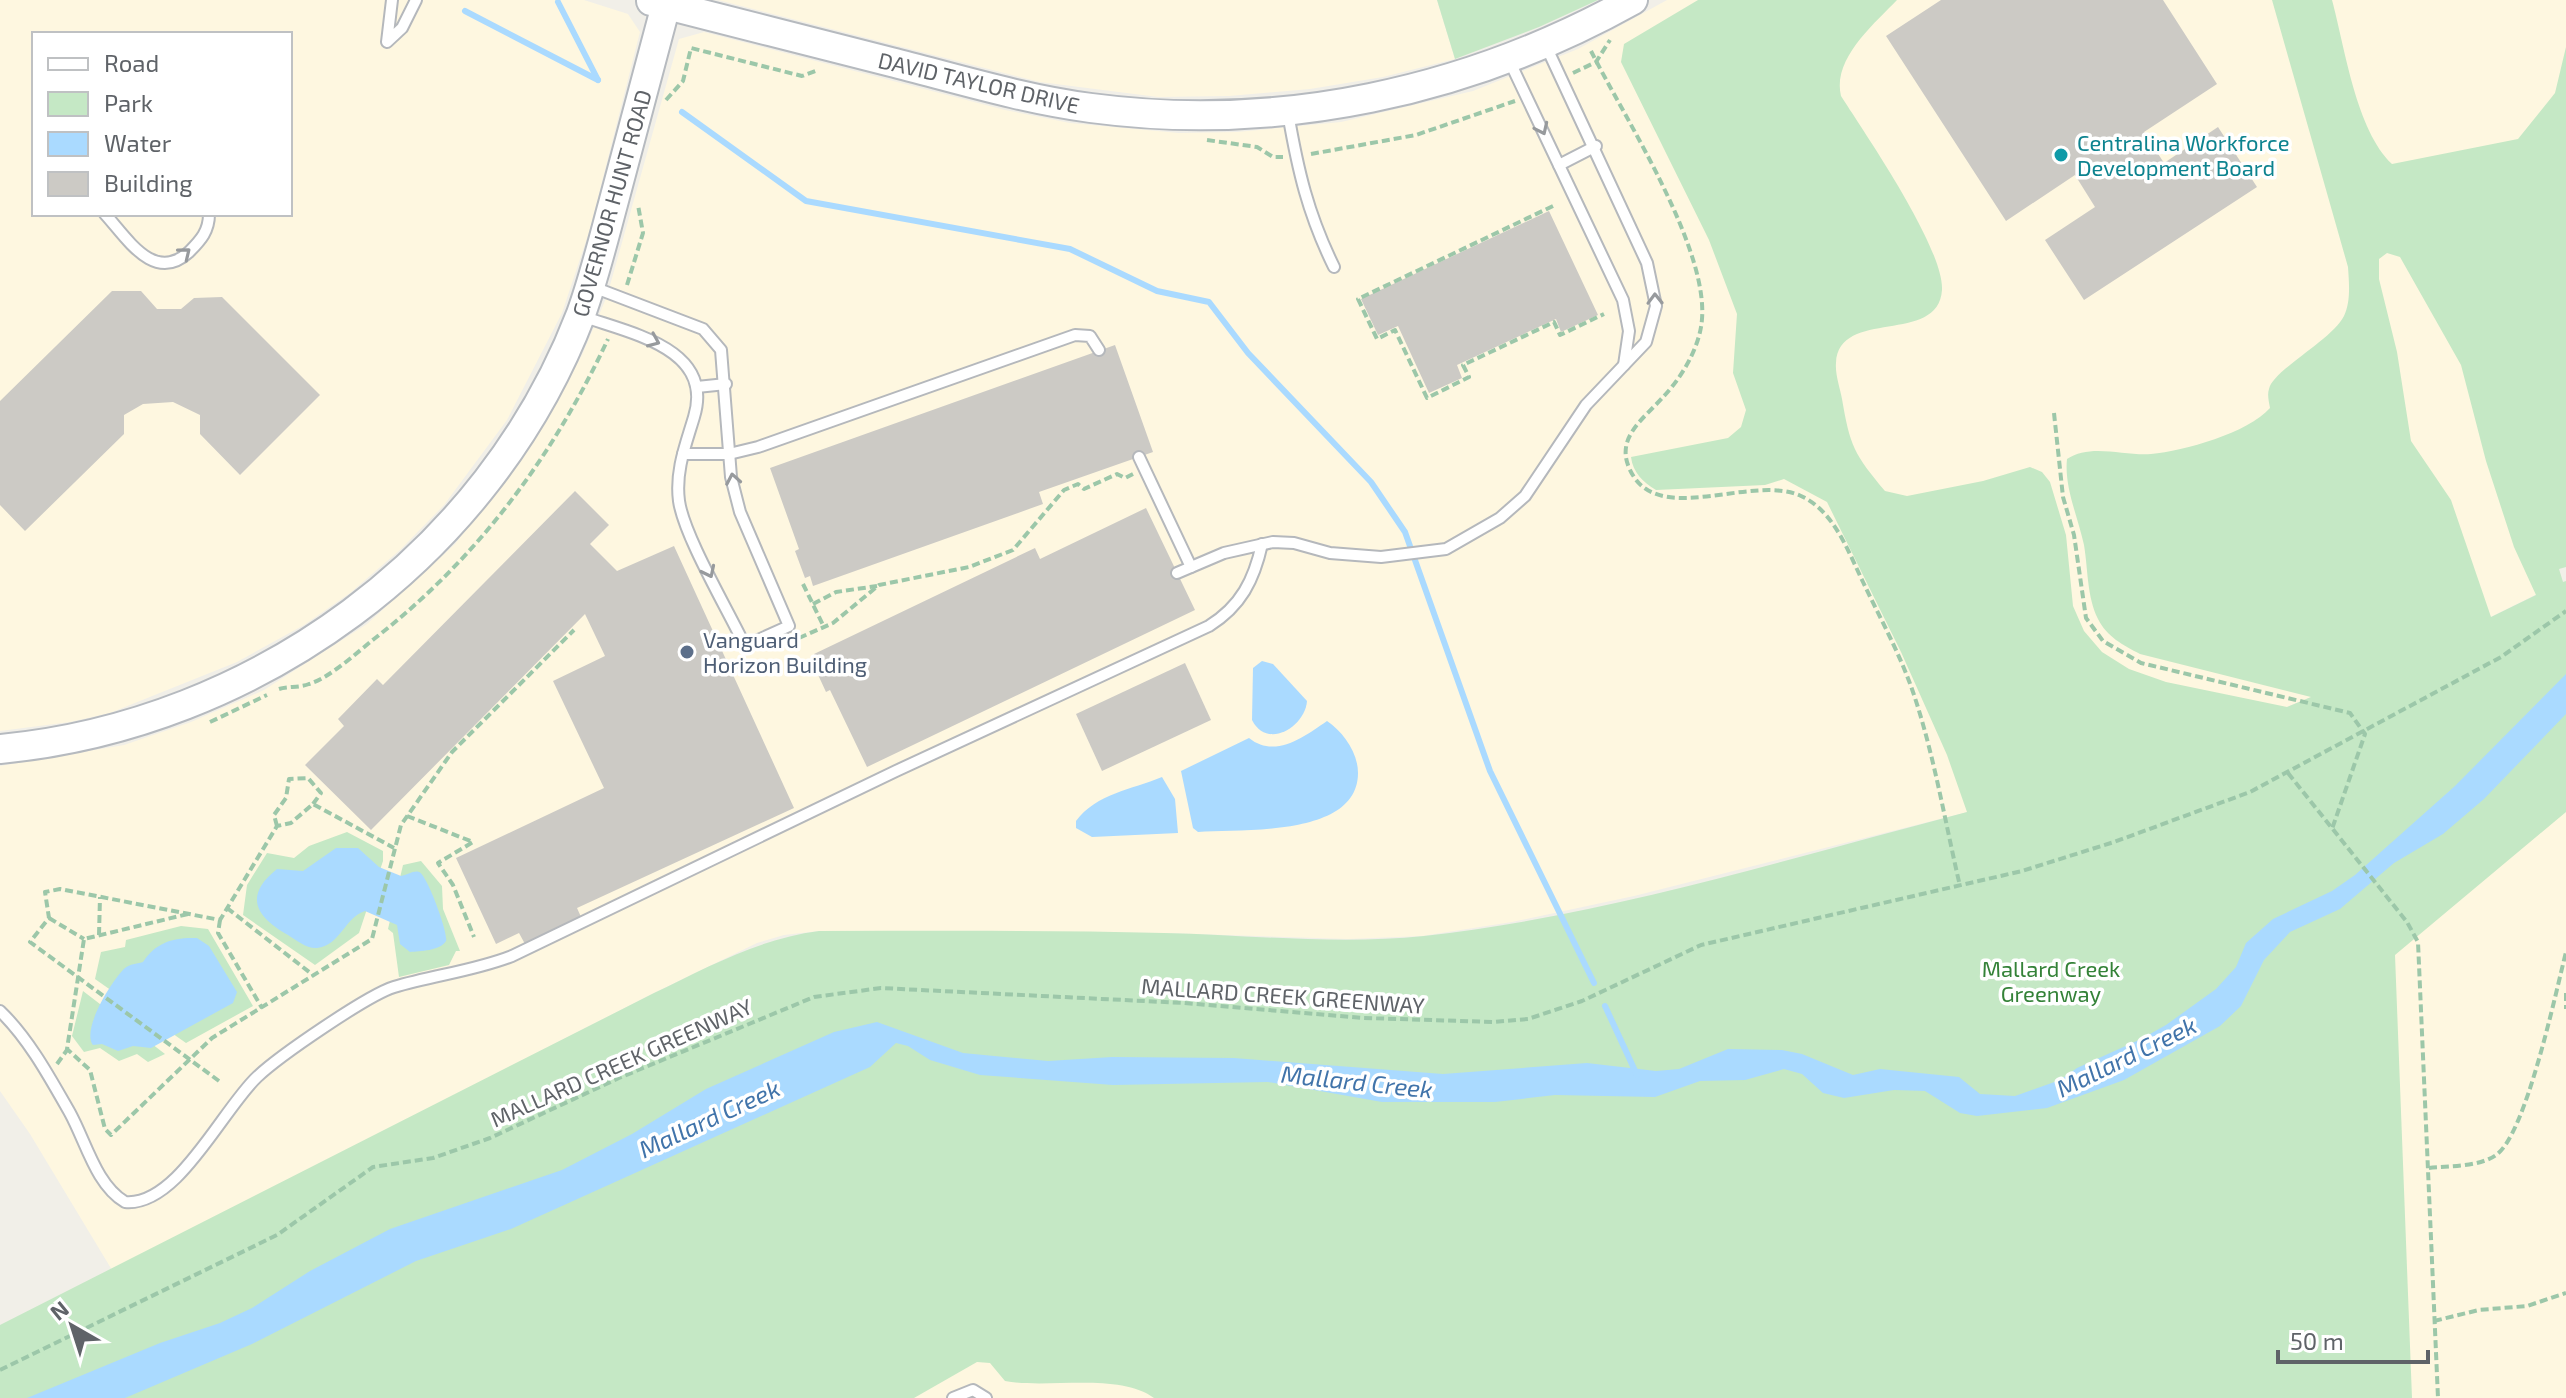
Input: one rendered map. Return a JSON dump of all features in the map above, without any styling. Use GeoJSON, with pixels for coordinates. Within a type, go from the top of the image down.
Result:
{"type":"FeatureCollection","features":[{"type":"Feature","properties":{"kind":"street","name":"DAVID TAYLOR DRIVE"},"geometry":{"type":"LineString","coordinates":[[662,1],[1061,103],[1185,115],[1287,111],[1382,97],[1509,59],[1545,45],[1633,0]]}},
{"type":"Feature","properties":{"kind":"street","name":"GOVERNOR HUNT ROAD"},"geometry":{"type":"LineString","coordinates":[[0,749],[82,737],[198,701],[253,676],[358,610],[434,541],[495,470],[535,409],[580,315],[591,286],[662,1]]}},
{"type":"Feature","properties":{"kind":"lane"},"geometry":{"type":"LineString","coordinates":[[392,0],[387,42],[402,28],[416,0]]}},
{"type":"Feature","properties":{"kind":"lane"},"geometry":{"type":"LineString","coordinates":[[1177,573],[1262,544],[1294,543],[1330,553],[1381,557],[1446,549],[1489,526],[1525,496],[1586,405],[1646,342],[1656,306],[1655,289],[1596,146],[1545,45]]}},
{"type":"Feature","properties":{"kind":"lane"},"geometry":{"type":"LineString","coordinates":[[1509,59],[1623,300],[1629,331],[1623,366]]}},
{"type":"Feature","properties":{"kind":"lane"},"geometry":{"type":"LineString","coordinates":[[1287,111],[1312,222],[1334,267]]}},
{"type":"Feature","properties":{"kind":"lane"},"geometry":{"type":"LineString","coordinates":[[1559,165],[1596,146]]}},
{"type":"Feature","properties":{"kind":"lane"},"geometry":{"type":"LineString","coordinates":[[107,216],[148,260],[160,264],[174,262],[194,247],[208,228],[209,216]]}},
{"type":"Feature","properties":{"kind":"lane"},"geometry":{"type":"LineString","coordinates":[[580,315],[668,348],[683,359],[697,387],[695,415],[683,454],[679,503],[745,646],[789,626],[740,512],[729,454],[721,350],[714,338],[686,321],[591,286]]}},
{"type":"Feature","properties":{"kind":"lane"},"geometry":{"type":"LineString","coordinates":[[683,454],[729,454],[758,447],[1075,335],[1090,336],[1099,350]]}},
{"type":"Feature","properties":{"kind":"lane"},"geometry":{"type":"LineString","coordinates":[[697,387],[726,384]]}},
{"type":"Feature","properties":{"kind":"lane"},"geometry":{"type":"LineString","coordinates":[[1139,457],[1191,567]]}},
{"type":"Feature","properties":{"kind":"lane"},"geometry":{"type":"LineString","coordinates":[[0,1011],[28,1044],[70,1113],[108,1187],[125,1202],[144,1201],[177,1177],[256,1078],[369,1000],[390,988],[469,970],[512,956],[616,907],[644,890],[1209,626],[1235,607],[1246,591],[1262,544]]}},
{"type":"Feature","properties":{"kind":"lane"},"geometry":{"type":"LineString","coordinates":[[953,1398],[973,1390],[986,1398]]}},
{"type":"Feature","properties":{"kind":"path"},"geometry":{"type":"LineString","coordinates":[[1562,79],[1596,62],[1611,37]]}},
{"type":"Feature","properties":{"kind":"path"},"geometry":{"type":"LineString","coordinates":[[662,115],[666,99],[683,81],[691,48],[802,76],[817,69],[833,73]]}},
{"type":"Feature","properties":{"kind":"path"},"geometry":{"type":"LineString","coordinates":[[1591,51],[1696,259],[1702,291],[1701,330],[1674,383],[1630,431],[1626,450],[1633,475],[1646,490],[1669,498],[1767,490],[1793,493],[1816,506],[1842,540],[1913,691],[1960,886]]}},
{"type":"Feature","properties":{"kind":"path"},"geometry":{"type":"LineString","coordinates":[[1203,139],[1257,147],[1273,157],[1295,156],[1416,135],[1526,96]]}},
{"type":"Feature","properties":{"kind":"path"},"geometry":{"type":"LineString","coordinates":[[623,298],[643,233],[638,207],[642,192]]}},
{"type":"Feature","properties":{"kind":"path"},"geometry":{"type":"LineString","coordinates":[[1553,206],[1358,299],[1364,312],[1377,339],[1395,330],[1427,398],[1469,377],[1463,365],[1554,322],[1560,335],[1604,314]]}},
{"type":"Feature","properties":{"kind":"path"},"geometry":{"type":"LineString","coordinates":[[204,724],[281,688],[309,684],[354,655],[446,578],[485,535],[541,461],[575,409],[613,327]]}},
{"type":"Feature","properties":{"kind":"path"},"geometry":{"type":"LineString","coordinates":[[2054,413],[2063,497],[2074,535],[2082,607],[2090,627],[2103,641],[2129,659],[2165,670],[2345,709],[2364,730],[2363,740],[2332,829]]}},
{"type":"Feature","properties":{"kind":"path"},"geometry":{"type":"LineString","coordinates":[[813,604],[836,592],[969,567],[1013,550],[1064,490],[1078,484],[1084,489],[1117,474],[1125,478],[1135,473]]}},
{"type":"Feature","properties":{"kind":"path"},"geometry":{"type":"LineString","coordinates":[[803,584],[824,627]]}},
{"type":"Feature","properties":{"kind":"path"},"geometry":{"type":"LineString","coordinates":[[786,644],[824,627],[879,585]]}},
{"type":"Feature","properties":{"kind":"path","name":"MALLARD CREEK GREENWAY"},"geometry":{"type":"LineString","coordinates":[[0,1370],[277,1235],[373,1167],[433,1158],[490,1138],[633,1072],[827,994],[881,988],[1364,1018],[1516,1021],[1582,1001],[1701,945],[1960,886],[2114,842],[2250,792],[2501,657],[2566,611]]}},
{"type":"Feature","properties":{"kind":"path"},"geometry":{"type":"LineString","coordinates":[[84,939],[67,1049],[90,1070],[105,1129],[111,1135],[212,1038],[372,939],[391,862],[407,816],[452,752],[574,630]]}},
{"type":"Feature","properties":{"kind":"path"},"geometry":{"type":"LineString","coordinates":[[735,668],[760,656]]}},
{"type":"Feature","properties":{"kind":"path"},"geometry":{"type":"LineString","coordinates":[[2288,773],[2413,932],[2420,952],[2438,1398]]}},
{"type":"Feature","properties":{"kind":"path"},"geometry":{"type":"LineString","coordinates":[[262,1008],[218,933],[220,920],[277,826],[291,823],[321,793],[308,778],[289,779],[286,798],[274,815],[277,826]]}},
{"type":"Feature","properties":{"kind":"path"},"geometry":{"type":"LineString","coordinates":[[313,804],[395,848]]}},
{"type":"Feature","properties":{"kind":"path"},"geometry":{"type":"LineString","coordinates":[[407,816],[473,842],[438,863],[453,885],[474,937]]}},
{"type":"Feature","properties":{"kind":"path"},"geometry":{"type":"LineString","coordinates":[[219,1081],[30,942],[49,918],[45,892],[60,889],[220,920]]}},
{"type":"Feature","properties":{"kind":"path"},"geometry":{"type":"LineString","coordinates":[[99,935],[100,897]]}},
{"type":"Feature","properties":{"kind":"path"},"geometry":{"type":"LineString","coordinates":[[227,908],[313,975]]}},
{"type":"Feature","properties":{"kind":"path"},"geometry":{"type":"LineString","coordinates":[[49,918],[84,939],[188,914]]}},
{"type":"Feature","properties":{"kind":"path"},"geometry":{"type":"LineString","coordinates":[[2428,1168],[2485,1160],[2495,1156],[2507,1142],[2541,1049],[2566,952]]}},
{"type":"Feature","properties":{"kind":"path"},"geometry":{"type":"LineString","coordinates":[[2566,993],[2566,1009]]}},
{"type":"Feature","properties":{"kind":"path"},"geometry":{"type":"LineString","coordinates":[[2434,1321],[2479,1310],[2527,1306],[2566,1293]]}},
{"type":"Feature","properties":{"kind":"shaded area"},"geometry":{"type":"Polygon","coordinates":[[[0,0],[584,0],[628,14],[640,32],[590,229],[562,313],[507,420],[444,505],[401,549],[350,593],[304,625],[237,662],[110,713],[70,722],[0,731],[0,0]]]}},
{"type":"Feature","properties":{"kind":"shaded area"},"geometry":{"type":"Polygon","coordinates":[[[718,0],[1437,0],[1455,59],[1383,77],[1310,89],[1229,96],[1158,97],[1040,82],[718,0]]]}},
{"type":"Feature","properties":{"kind":"shaded area"},"geometry":{"type":"Polygon","coordinates":[[[1667,0],[2566,0],[2566,363],[2543,591],[2418,653],[2331,689],[2205,740],[2047,792],[1634,896],[1512,922],[1422,936],[1348,939],[1162,933],[819,931],[784,935],[757,943],[654,993],[112,1270],[30,1134],[0,1091],[0,766],[124,745],[191,722],[264,690],[367,624],[455,544],[531,445],[582,355],[607,296],[679,39],[704,32],[1005,110],[1070,123],[1179,133],[1237,132],[1341,122],[1473,91],[1578,49],[1667,0]]]}},
{"type":"Feature","properties":{"kind":"shaded area"},"geometry":{"type":"Polygon","coordinates":[[[2566,812],[2566,1398],[323,1398],[2530,840],[2566,812]]]}},
{"type":"Feature","properties":{"kind":"green space"},"geometry":{"type":"Polygon","coordinates":[[[1437,0],[1598,0],[1539,27],[1455,59],[1437,0]]]}},
{"type":"Feature","properties":{"kind":"green space","name":"Mallard Creek Greenway"},"geometry":{"type":"Polygon","coordinates":[[[1698,0],[1897,0],[1867,31],[1849,56],[1840,82],[1841,96],[1918,220],[1931,247],[1942,290],[1936,307],[1924,317],[1870,330],[1853,336],[1841,346],[1836,363],[1837,376],[1855,449],[1885,491],[1907,496],[1983,481],[2030,467],[2042,472],[2050,482],[2066,535],[2073,606],[2084,631],[2102,652],[2129,669],[2166,682],[2287,707],[2311,697],[2140,654],[2106,631],[2092,602],[2084,545],[2068,480],[2067,459],[2076,454],[2097,451],[2165,452],[2197,445],[2247,425],[2270,408],[2268,394],[2273,381],[2328,335],[2344,316],[2349,298],[2348,267],[2272,0],[2332,0],[2361,110],[2369,131],[2392,164],[2518,139],[2555,93],[2566,47],[2566,567],[2559,569],[2563,582],[2566,581],[2566,812],[2395,955],[2412,1398],[1154,1398],[1139,1390],[1103,1383],[1005,1381],[990,1363],[977,1362],[914,1398],[0,1398],[0,1325],[654,993],[734,955],[775,940],[819,931],[1121,932],[1327,940],[1424,936],[1561,915],[1629,900],[1967,812],[1947,755],[1901,652],[1827,502],[1784,479],[1765,485],[1656,490],[1634,468],[1631,457],[1728,438],[1741,427],[1746,410],[1733,373],[1737,314],[1709,240],[1621,62],[1624,44],[1698,0]],[[2387,253],[2379,259],[2379,279],[2397,352],[2411,441],[2451,500],[2491,617],[2536,595],[2514,547],[2486,461],[2461,365],[2400,257],[2387,253]]]}},
{"type":"Feature","properties":{"kind":"green space"},"geometry":{"type":"Polygon","coordinates":[[[347,832],[383,851],[383,861],[359,933],[315,965],[243,915],[247,885],[267,853],[294,858],[309,846],[347,832]]]}},
{"type":"Feature","properties":{"kind":"green space"},"geometry":{"type":"Polygon","coordinates":[[[421,861],[442,886],[443,909],[460,951],[456,951],[449,965],[399,977],[393,933],[388,929],[403,865],[421,861]]]}},
{"type":"Feature","properties":{"kind":"green space"},"geometry":{"type":"Polygon","coordinates":[[[181,926],[208,929],[253,1006],[186,1043],[95,979],[101,952],[125,947],[126,940],[181,926]]]}},
{"type":"Feature","properties":{"kind":"green space"},"geometry":{"type":"Polygon","coordinates":[[[83,991],[165,1054],[148,1062],[137,1054],[119,1061],[100,1048],[84,1052],[72,1036],[83,991]]]}},
{"type":"Feature","properties":{"kind":"water"},"geometry":{"type":"Polygon","coordinates":[[[1262,661],[1273,664],[1307,701],[1300,719],[1284,732],[1267,733],[1252,720],[1253,668],[1262,661]]]}},
{"type":"Feature","properties":{"kind":"water","name":"Mallard Creek"},"geometry":{"type":"Polygon","coordinates":[[[2566,674],[2566,714],[2484,799],[2443,834],[2394,863],[2340,909],[2290,932],[2264,960],[2241,1006],[2220,1026],[2124,1080],[2047,1108],[1977,1116],[1960,1113],[1925,1091],[1894,1090],[1844,1098],[1823,1093],[1802,1074],[1784,1069],[1745,1080],[1700,1081],[1655,1097],[1555,1095],[1495,1102],[1382,1102],[1268,1082],[1113,1085],[980,1075],[930,1060],[908,1046],[896,1043],[870,1067],[511,1229],[416,1261],[252,1344],[125,1398],[27,1398],[160,1343],[220,1323],[390,1229],[562,1170],[632,1134],[706,1089],[834,1032],[877,1022],[963,1053],[1048,1061],[1112,1057],[1234,1058],[1443,1074],[1587,1063],[1656,1071],[1679,1069],[1728,1049],[1782,1050],[1802,1054],[1853,1075],[1880,1069],[1959,1077],[1980,1094],[2015,1096],[2060,1080],[2077,1068],[2141,1039],[2216,989],[2236,967],[2246,943],[2273,919],[2332,891],[2355,875],[2455,786],[2566,674]]]}},
{"type":"Feature","properties":{"kind":"water"},"geometry":{"type":"Polygon","coordinates":[[[1327,721],[1348,743],[1357,765],[1353,794],[1339,809],[1319,819],[1268,829],[1198,832],[1193,828],[1181,771],[1249,738],[1259,744],[1279,746],[1299,739],[1327,721]]]}},
{"type":"Feature","properties":{"kind":"water"},"geometry":{"type":"Polygon","coordinates":[[[1162,777],[1175,799],[1178,833],[1092,837],[1076,828],[1076,821],[1084,812],[1104,798],[1162,777]]]}},
{"type":"Feature","properties":{"kind":"water"},"geometry":{"type":"Polygon","coordinates":[[[336,848],[358,848],[379,867],[401,876],[413,872],[423,875],[441,917],[446,941],[430,950],[410,952],[400,944],[397,925],[365,911],[352,919],[331,942],[317,948],[302,944],[268,921],[261,913],[257,897],[266,879],[277,869],[303,871],[336,848]]]}},
{"type":"Feature","properties":{"kind":"water"},"geometry":{"type":"Polygon","coordinates":[[[197,938],[209,946],[237,992],[233,1003],[151,1048],[133,1046],[118,1051],[102,1044],[93,1045],[90,1038],[94,1017],[125,968],[143,962],[166,942],[197,938]]]}},
{"type":"Feature","properties":{"kind":"building","name":"Centralina Workforce Development Board"},"geometry":{"type":"Polygon","coordinates":[[[1941,0],[2163,0],[2217,84],[2144,132],[2164,163],[2218,127],[2257,187],[2084,300],[2045,240],[2095,207],[2075,175],[2006,221],[1886,36],[1941,0]]]}},
{"type":"Feature","properties":{"kind":"building"},"geometry":{"type":"Polygon","coordinates":[[[1549,211],[1598,315],[1561,332],[1556,319],[1457,365],[1462,378],[1429,393],[1398,326],[1378,335],[1361,299],[1549,211]]]}},
{"type":"Feature","properties":{"kind":"building"},"geometry":{"type":"Polygon","coordinates":[[[112,291],[141,291],[157,309],[181,309],[194,298],[222,297],[320,395],[240,475],[200,434],[200,415],[173,402],[143,404],[124,415],[124,434],[25,531],[0,505],[0,401],[112,291]]]}},
{"type":"Feature","properties":{"kind":"building"},"geometry":{"type":"Polygon","coordinates":[[[1115,345],[1153,452],[1039,492],[1043,504],[813,586],[810,576],[805,578],[795,551],[799,549],[770,468],[1115,345]]]}},
{"type":"Feature","properties":{"kind":"building"},"geometry":{"type":"Polygon","coordinates":[[[575,491],[609,525],[590,544],[617,571],[674,546],[794,808],[577,908],[581,917],[525,944],[519,933],[496,944],[456,858],[604,788],[553,681],[605,656],[585,614],[371,830],[305,765],[344,726],[338,719],[377,679],[383,685],[575,491]]]}},
{"type":"Feature","properties":{"kind":"building"},"geometry":{"type":"Polygon","coordinates":[[[1146,508],[1195,610],[867,767],[830,690],[826,692],[814,666],[819,663],[814,654],[1035,548],[1040,559],[1146,508]]]}},
{"type":"Feature","properties":{"kind":"building"},"geometry":{"type":"Polygon","coordinates":[[[1185,663],[1211,720],[1102,771],[1076,714],[1185,663]]]}},
{"type":"Feature","properties":{"kind":"waterway"},"geometry":{"type":"LineString","coordinates":[[558,2],[598,80]]}},
{"type":"Feature","properties":{"kind":"waterway"},"geometry":{"type":"LineString","coordinates":[[465,11],[598,80]]}},
{"type":"Feature","properties":{"kind":"waterway"},"geometry":{"type":"LineString","coordinates":[[682,112],[806,201],[1070,249],[1157,291],[1209,302],[1248,353],[1371,482],[1405,532],[1490,771],[1594,983]]}},
{"type":"Feature","properties":{"kind":"waterway"},"geometry":{"type":"LineString","coordinates":[[1605,1006],[1637,1075]]}},
{"type":"Feature","properties":{"kind":"place","name":"Centralina Workforce Development Board"},"geometry":{"type":"Point","coordinates":[2061,155]}},
{"type":"Feature","properties":{"kind":"place","name":"Vanguard Horizon Building"},"geometry":{"type":"Point","coordinates":[687,652]}}]}
